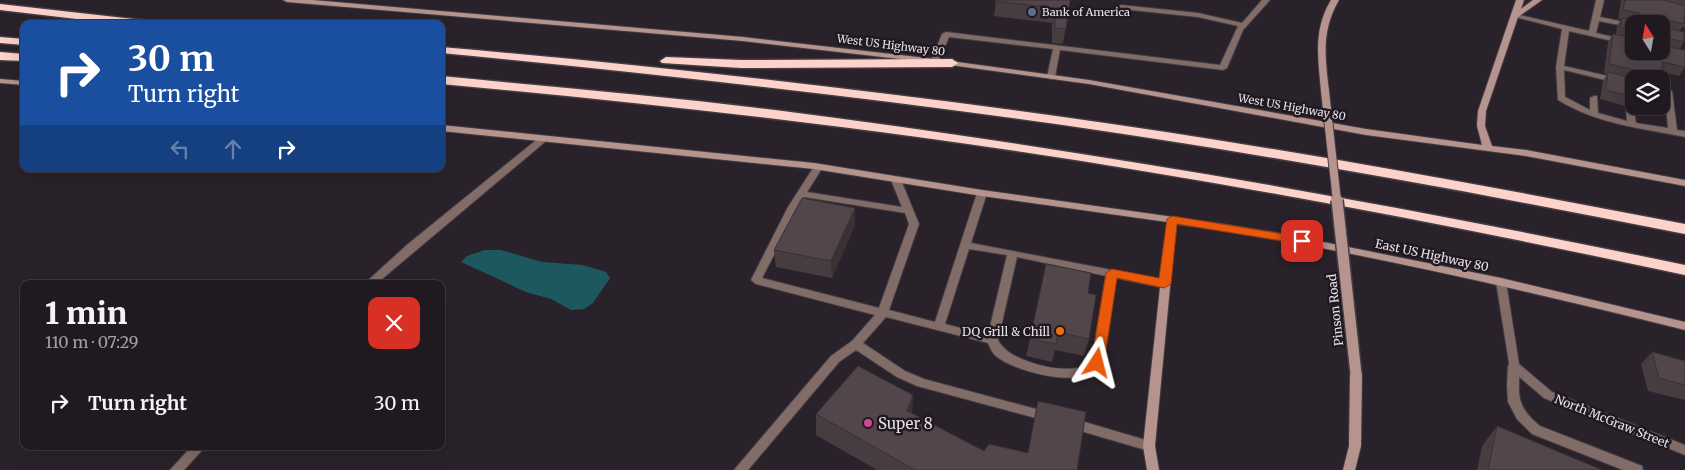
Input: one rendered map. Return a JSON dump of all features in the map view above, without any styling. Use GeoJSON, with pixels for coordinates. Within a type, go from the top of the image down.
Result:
{"type":"FeatureCollection","features":[{"type":"Feature","properties":{"kind":"highway"},"geometry":{"type":"LineString","coordinates":[[0,7],[115,20]]}},
{"type":"Feature","properties":{"kind":"highway"},"geometry":{"type":"LineString","coordinates":[[0,40],[20,42]]}},
{"type":"Feature","properties":{"kind":"highway"},"geometry":{"type":"LineString","coordinates":[[445,50],[833,89],[1073,122],[1366,168],[1685,228]]}},
{"type":"Feature","properties":{"kind":"highway"},"geometry":{"type":"LineString","coordinates":[[491,54],[587,55],[704,64],[952,64]]}},
{"type":"Feature","properties":{"kind":"highway"},"geometry":{"type":"LineString","coordinates":[[0,56],[20,58]]}},
{"type":"Feature","properties":{"kind":"highway"},"geometry":{"type":"LineString","coordinates":[[445,80],[749,111],[1000,145],[1378,208],[1685,270]]}},
{"type":"Feature","properties":{"kind":"main road","name":"West US Highway 80"},"geometry":{"type":"LineString","coordinates":[[287,0],[743,39],[935,61],[1051,77],[1366,132],[1488,148]]}},
{"type":"Feature","properties":{"kind":"main road","name":"Pinson Road"},"geometry":{"type":"LineString","coordinates":[[1335,0],[1326,15],[1321,33],[1325,91],[1356,374],[1355,446],[1349,470]]}},
{"type":"Feature","properties":{"kind":"main road"},"geometry":{"type":"LineString","coordinates":[[1520,0],[1482,111],[1481,126],[1488,148],[1685,182]]}},
{"type":"Feature","properties":{"kind":"main road"},"geometry":{"type":"LineString","coordinates":[[1515,16],[1538,0]]}},
{"type":"Feature","properties":{"kind":"main road"},"geometry":{"type":"LineString","coordinates":[[0,81],[20,83]]}},
{"type":"Feature","properties":{"kind":"main road"},"geometry":{"type":"LineString","coordinates":[[445,128],[818,167],[982,193],[1172,219],[1149,446],[1153,470]]}},
{"type":"Feature","properties":{"kind":"main road","name":"East US Highway 80"},"geometry":{"type":"LineString","coordinates":[[1172,219],[1284,237],[1501,282],[1685,326]]}},
{"type":"Feature","properties":{"kind":"street"},"geometry":{"type":"LineString","coordinates":[[935,61],[946,34],[1223,68],[1243,25],[1266,0]]}},
{"type":"Feature","properties":{"kind":"street"},"geometry":{"type":"LineString","coordinates":[[1592,34],[1600,0]]}},
{"type":"Feature","properties":{"kind":"street"},"geometry":{"type":"LineString","coordinates":[[1121,7],[1198,15],[1243,25]]}},
{"type":"Feature","properties":{"kind":"street"},"geometry":{"type":"LineString","coordinates":[[1515,16],[1625,42]]}},
{"type":"Feature","properties":{"kind":"street"},"geometry":{"type":"LineString","coordinates":[[1596,18],[1625,24]]}},
{"type":"Feature","properties":{"kind":"street"},"geometry":{"type":"LineString","coordinates":[[1566,28],[1560,67],[1560,98],[1575,108],[1594,115],[1685,134]]}},
{"type":"Feature","properties":{"kind":"street"},"geometry":{"type":"LineString","coordinates":[[1051,77],[1057,48]]}},
{"type":"Feature","properties":{"kind":"street"},"geometry":{"type":"LineString","coordinates":[[1560,67],[1595,79],[1625,86]]}},
{"type":"Feature","properties":{"kind":"street"},"geometry":{"type":"LineString","coordinates":[[1594,98],[1594,115]]}},
{"type":"Feature","properties":{"kind":"street"},"geometry":{"type":"LineString","coordinates":[[1670,109],[1673,132]]}},
{"type":"Feature","properties":{"kind":"street"},"geometry":{"type":"LineString","coordinates":[[1631,115],[1632,124]]}},
{"type":"Feature","properties":{"kind":"street"},"geometry":{"type":"LineString","coordinates":[[373,280],[414,243],[543,139]]}},
{"type":"Feature","properties":{"kind":"street"},"geometry":{"type":"LineString","coordinates":[[818,167],[756,280],[992,340]]}},
{"type":"Feature","properties":{"kind":"street"},"geometry":{"type":"LineString","coordinates":[[740,470],[835,359],[856,344],[883,312],[914,224],[896,180]]}},
{"type":"Feature","properties":{"kind":"street"},"geometry":{"type":"LineString","coordinates":[[939,327],[982,193]]}},
{"type":"Feature","properties":{"kind":"street"},"geometry":{"type":"LineString","coordinates":[[802,194],[909,211]]}},
{"type":"Feature","properties":{"kind":"street"},"geometry":{"type":"LineString","coordinates":[[966,245],[1164,284]]}},
{"type":"Feature","properties":{"kind":"street"},"geometry":{"type":"LineString","coordinates":[[1013,254],[992,340],[998,352],[1012,360],[1056,372],[1075,374],[1089,370],[1097,363],[1112,273]]}},
{"type":"Feature","properties":{"kind":"street"},"geometry":{"type":"LineString","coordinates":[[1501,282],[1514,366],[1513,406],[1522,420],[1536,430],[1637,470]]}},
{"type":"Feature","properties":{"kind":"street"},"geometry":{"type":"LineString","coordinates":[[856,344],[901,374],[921,383],[1015,407],[1149,446]]}},
{"type":"Feature","properties":{"kind":"street","name":"North McGraw Street"},"geometry":{"type":"LineString","coordinates":[[1514,366],[1548,395],[1685,450]]}},
{"type":"Feature","properties":{"kind":"street"},"geometry":{"type":"LineString","coordinates":[[176,470],[196,450]]}},
{"type":"Feature","properties":{"kind":"water"},"geometry":{"type":"Polygon","coordinates":[[[485,250],[501,250],[542,262],[583,265],[606,272],[610,278],[593,303],[584,309],[571,310],[551,299],[526,292],[461,262],[467,256],[485,250]]]}},
{"type":"Feature","properties":{"kind":"building"},"geometry":{"type":"Polygon","coordinates":[[[996,0],[1070,0],[1066,29],[1055,28],[1055,8],[996,0]]]}},
{"type":"Feature","properties":{"kind":"building"},"geometry":{"type":"Polygon","coordinates":[[[1625,0],[1663,0],[1685,6],[1684,24],[1670,21],[1670,15],[1640,15],[1640,13],[1623,10],[1625,0]]]}},
{"type":"Feature","properties":{"kind":"building"},"geometry":{"type":"Polygon","coordinates":[[[1622,18],[1625,19],[1625,28],[1621,27],[1622,18]]]}},
{"type":"Feature","properties":{"kind":"building"},"geometry":{"type":"Polygon","coordinates":[[[1670,29],[1684,32],[1684,42],[1670,39],[1670,29]]]}},
{"type":"Feature","properties":{"kind":"building"},"geometry":{"type":"Polygon","coordinates":[[[1613,34],[1625,36],[1625,60],[1670,60],[1670,47],[1685,50],[1685,67],[1662,62],[1662,70],[1636,70],[1609,64],[1613,34]]]}},
{"type":"Feature","properties":{"kind":"building"},"geometry":{"type":"Polygon","coordinates":[[[1608,72],[1625,76],[1625,95],[1606,90],[1608,72]]]}},
{"type":"Feature","properties":{"kind":"building"},"geometry":{"type":"Polygon","coordinates":[[[802,198],[855,208],[831,261],[774,250],[802,198]]]}},
{"type":"Feature","properties":{"kind":"building","name":"DQ Grill & Chill"},"geometry":{"type":"Polygon","coordinates":[[[1046,264],[1091,273],[1088,293],[1096,295],[1089,339],[1058,332],[1056,344],[1030,339],[1046,264]]]}},
{"type":"Feature","properties":{"kind":"building"},"geometry":{"type":"Polygon","coordinates":[[[1652,352],[1685,361],[1685,385],[1659,378],[1652,352]]]}},
{"type":"Feature","properties":{"kind":"building"},"geometry":{"type":"Polygon","coordinates":[[[858,366],[913,395],[907,411],[984,451],[989,444],[1028,453],[1038,401],[1086,412],[1077,470],[915,470],[816,414],[858,366]]]}},
{"type":"Feature","properties":{"kind":"building"},"geometry":{"type":"Polygon","coordinates":[[[1497,426],[1602,470],[1488,470],[1497,426]]]}},
{"type":"Feature","properties":{"kind":"place","name":"Bank of America"},"geometry":{"type":"Point","coordinates":[1032,12]}},
{"type":"Feature","properties":{"kind":"place","name":"DQ Grill & Chill"},"geometry":{"type":"Point","coordinates":[1060,331]}},
{"type":"Feature","properties":{"kind":"place","name":"Super 8"},"geometry":{"type":"Point","coordinates":[868,423]}},
{"type":"Feature","properties":{"kind":"route"},"geometry":{"type":"LineString","coordinates":[[1097,363],[1112,273],[1164,284],[1172,219],[1302,241]]}}]}
